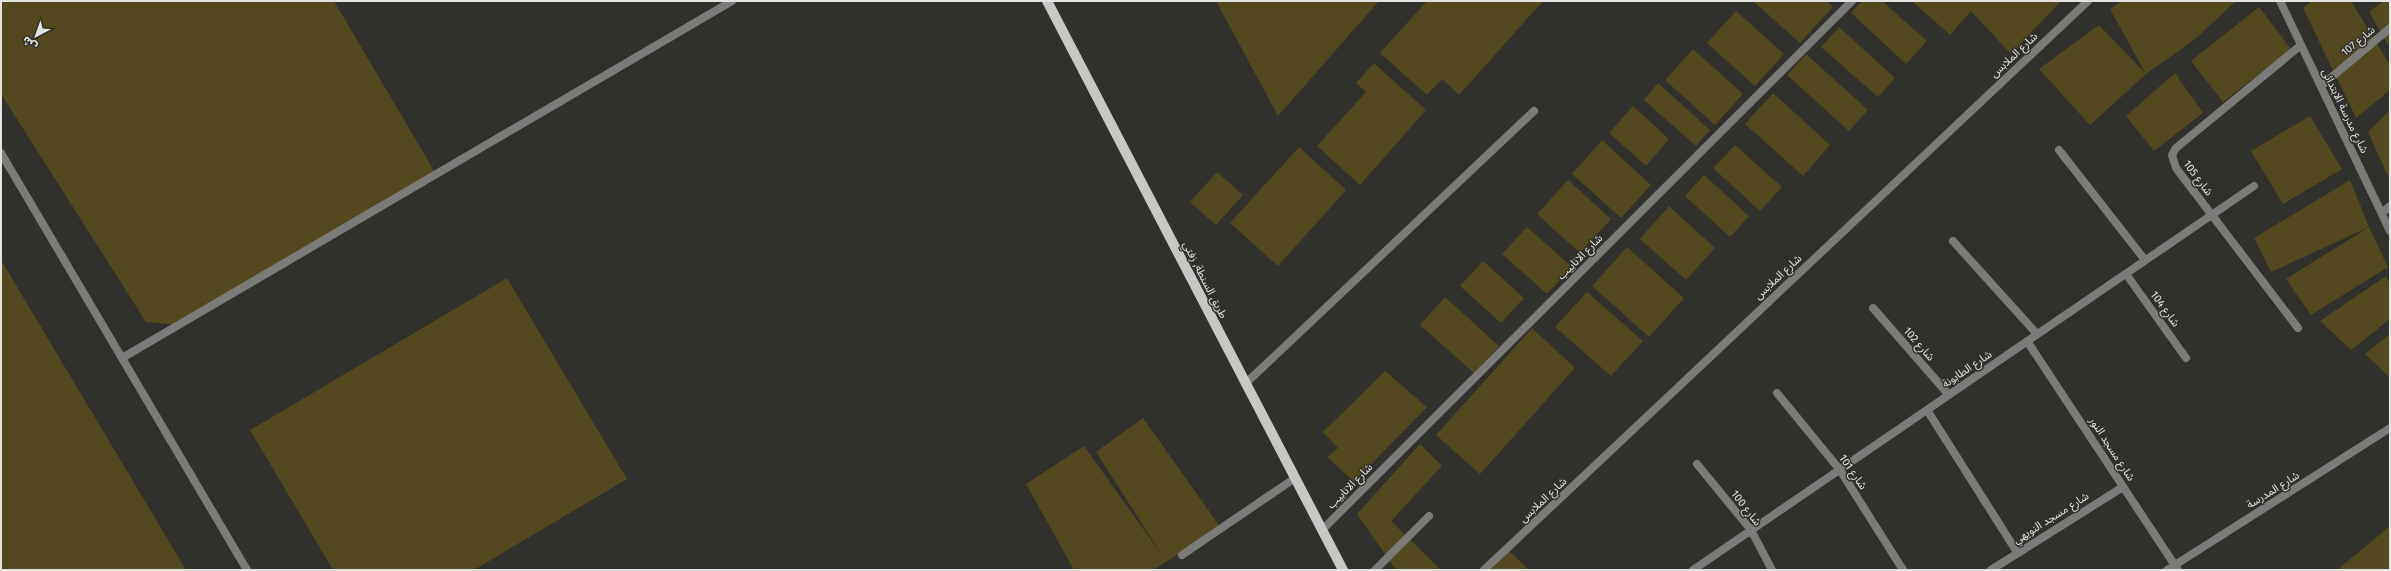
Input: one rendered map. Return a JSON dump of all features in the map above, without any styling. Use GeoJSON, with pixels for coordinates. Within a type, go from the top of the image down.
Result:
{"type":"FeatureCollection","features":[{"type":"Feature","properties":{"kind":"main road","name":"طريق السنطة, زفتي"},"geometry":{"type":"LineString","coordinates":[[1047,1],[1295,478],[1323,528],[1343,570]]}},
{"type":"Feature","properties":{"kind":"street"},"geometry":{"type":"LineString","coordinates":[[122,358],[732,1]]}},
{"type":"Feature","properties":{"kind":"street","name":"شارع الانابيب"},"geometry":{"type":"LineString","coordinates":[[1323,528],[1852,1]]}},
{"type":"Feature","properties":{"kind":"street","name":"شارع الملابس"},"geometry":{"type":"LineString","coordinates":[[1484,570],[2088,1]]}},
{"type":"Feature","properties":{"kind":"street","name":"شارع مدرسة الابتدائى"},"geometry":{"type":"LineString","coordinates":[[2283,2],[2301,45],[2390,231]]}},
{"type":"Feature","properties":{"kind":"street","name":"شارع 107"},"geometry":{"type":"LineString","coordinates":[[2321,86],[2390,28]]}},
{"type":"Feature","properties":{"kind":"street","name":"شارع 105"},"geometry":{"type":"LineString","coordinates":[[2298,328],[2174,164],[2173,151],[2301,45]]}},
{"type":"Feature","properties":{"kind":"street"},"geometry":{"type":"LineString","coordinates":[[1246,384],[1534,111]]}},
{"type":"Feature","properties":{"kind":"street"},"geometry":{"type":"LineString","coordinates":[[2059,150],[2145,260]]}},
{"type":"Feature","properties":{"kind":"street"},"geometry":{"type":"LineString","coordinates":[[1,153],[247,570]]}},
{"type":"Feature","properties":{"kind":"street","name":"شارع الطابونة"},"geometry":{"type":"LineString","coordinates":[[1693,570],[2254,186]]}},
{"type":"Feature","properties":{"kind":"street"},"geometry":{"type":"LineString","coordinates":[[2382,213],[2390,206]]}},
{"type":"Feature","properties":{"kind":"street"},"geometry":{"type":"LineString","coordinates":[[1953,241],[2037,334]]}},
{"type":"Feature","properties":{"kind":"street","name":"شارع 104"},"geometry":{"type":"LineString","coordinates":[[2126,274],[2186,358]]}},
{"type":"Feature","properties":{"kind":"street","name":"شارع 102"},"geometry":{"type":"LineString","coordinates":[[1873,308],[1949,395]]}},
{"type":"Feature","properties":{"kind":"street","name":"شارع مسجد النور"},"geometry":{"type":"LineString","coordinates":[[2027,341],[2176,568]]}},
{"type":"Feature","properties":{"kind":"street","name":"شارع 101"},"geometry":{"type":"LineString","coordinates":[[1777,393],[1840,470],[1904,570]]}},
{"type":"Feature","properties":{"kind":"street"},"geometry":{"type":"LineString","coordinates":[[1927,410],[2018,552]]}},
{"type":"Feature","properties":{"kind":"street","name":"شارع المدرسة"},"geometry":{"type":"LineString","coordinates":[[2167,570],[2176,568],[2390,428]]}},
{"type":"Feature","properties":{"kind":"street","name":"شارع 100"},"geometry":{"type":"LineString","coordinates":[[1697,464],[1751,530],[1772,570]]}},
{"type":"Feature","properties":{"kind":"street"},"geometry":{"type":"LineString","coordinates":[[1182,555],[1295,478]]}},
{"type":"Feature","properties":{"kind":"street","name":"شارع مسجد النويهي"},"geometry":{"type":"LineString","coordinates":[[1991,570],[2123,487]]}},
{"type":"Feature","properties":{"kind":"street"},"geometry":{"type":"LineString","coordinates":[[1375,570],[1429,516]]}},
{"type":"Feature","properties":{"kind":"building"},"geometry":{"type":"Polygon","coordinates":[[[1,1],[334,1],[436,174],[179,325],[146,322],[1,94],[1,1]]]}},
{"type":"Feature","properties":{"kind":"building"},"geometry":{"type":"Polygon","coordinates":[[[1216,1],[1379,1],[1278,116],[1216,1]]]}},
{"type":"Feature","properties":{"kind":"building"},"geometry":{"type":"Polygon","coordinates":[[[1427,1],[1543,1],[1459,95],[1442,79],[1427,95],[1380,53],[1427,1]]]}},
{"type":"Feature","properties":{"kind":"building"},"geometry":{"type":"Polygon","coordinates":[[[1753,1],[1827,1],[1833,7],[1800,43],[1753,1]]]}},
{"type":"Feature","properties":{"kind":"building"},"geometry":{"type":"Polygon","coordinates":[[[1862,1],[1882,1],[1927,41],[1906,64],[1851,13],[1862,1]]]}},
{"type":"Feature","properties":{"kind":"building"},"geometry":{"type":"Polygon","coordinates":[[[1912,1],[2061,1],[2011,54],[1971,11],[1950,35],[1912,1]]]}},
{"type":"Feature","properties":{"kind":"building"},"geometry":{"type":"Polygon","coordinates":[[[2122,1],[2236,1],[2194,40],[2146,74],[2110,9],[2122,1]]]}},
{"type":"Feature","properties":{"kind":"building"},"geometry":{"type":"Polygon","coordinates":[[[2312,1],[2351,1],[2390,65],[2390,90],[2356,118],[2303,8],[2312,1]]]}},
{"type":"Feature","properties":{"kind":"building"},"geometry":{"type":"Polygon","coordinates":[[[2383,1],[2390,1],[2390,48],[2369,12],[2383,1]]]}},
{"type":"Feature","properties":{"kind":"building"},"geometry":{"type":"Polygon","coordinates":[[[2259,7],[2291,49],[2223,102],[2191,61],[2259,7]]]}},
{"type":"Feature","properties":{"kind":"building"},"geometry":{"type":"Polygon","coordinates":[[[1736,11],[1784,54],[1755,86],[1707,43],[1736,11]]]}},
{"type":"Feature","properties":{"kind":"building"},"geometry":{"type":"Polygon","coordinates":[[[2099,25],[2146,74],[2090,125],[2039,69],[2099,25]]]}},
{"type":"Feature","properties":{"kind":"building"},"geometry":{"type":"Polygon","coordinates":[[[1839,27],[1895,78],[1878,97],[1821,47],[1839,27]]]}},
{"type":"Feature","properties":{"kind":"building"},"geometry":{"type":"Polygon","coordinates":[[[1693,49],[1743,94],[1715,125],[1665,80],[1693,49]]]}},
{"type":"Feature","properties":{"kind":"building"},"geometry":{"type":"Polygon","coordinates":[[[1806,54],[1868,110],[1849,131],[1787,75],[1806,54]]]}},
{"type":"Feature","properties":{"kind":"building"},"geometry":{"type":"Polygon","coordinates":[[[1374,63],[1426,110],[1360,185],[1317,146],[1366,92],[1356,83],[1374,63]]]}},
{"type":"Feature","properties":{"kind":"building"},"geometry":{"type":"Polygon","coordinates":[[[2175,73],[2203,113],[2154,151],[2126,116],[2175,73]]]}},
{"type":"Feature","properties":{"kind":"building"},"geometry":{"type":"Polygon","coordinates":[[[1658,83],[1710,130],[1696,146],[1644,100],[1658,83]]]}},
{"type":"Feature","properties":{"kind":"building"},"geometry":{"type":"Polygon","coordinates":[[[1773,93],[1830,145],[1803,176],[1745,124],[1773,93]]]}},
{"type":"Feature","properties":{"kind":"building"},"geometry":{"type":"Polygon","coordinates":[[[1633,106],[1669,139],[1646,166],[1609,133],[1633,106]]]}},
{"type":"Feature","properties":{"kind":"building"},"geometry":{"type":"Polygon","coordinates":[[[2390,110],[2390,181],[2368,132],[2390,110]]]}},
{"type":"Feature","properties":{"kind":"building"},"geometry":{"type":"Polygon","coordinates":[[[2310,116],[2342,169],[2283,204],[2251,151],[2310,116]]]}},
{"type":"Feature","properties":{"kind":"building"},"geometry":{"type":"Polygon","coordinates":[[[1602,140],[1651,185],[1621,218],[1572,174],[1602,140]]]}},
{"type":"Feature","properties":{"kind":"building"},"geometry":{"type":"Polygon","coordinates":[[[1735,145],[1782,187],[1760,211],[1713,168],[1735,145]]]}},
{"type":"Feature","properties":{"kind":"building"},"geometry":{"type":"Polygon","coordinates":[[[1299,147],[1346,190],[1278,266],[1230,223],[1299,147]]]}},
{"type":"Feature","properties":{"kind":"building"},"geometry":{"type":"Polygon","coordinates":[[[1217,172],[1243,195],[1216,225],[1190,202],[1217,172]]]}},
{"type":"Feature","properties":{"kind":"building"},"geometry":{"type":"Polygon","coordinates":[[[1704,175],[1749,216],[1730,237],[1685,196],[1704,175]]]}},
{"type":"Feature","properties":{"kind":"building"},"geometry":{"type":"Polygon","coordinates":[[[1568,180],[1611,219],[1580,253],[1537,214],[1568,180]]]}},
{"type":"Feature","properties":{"kind":"building"},"geometry":{"type":"Polygon","coordinates":[[[2350,180],[2369,227],[2271,272],[2254,238],[2350,180]]]}},
{"type":"Feature","properties":{"kind":"building"},"geometry":{"type":"Polygon","coordinates":[[[1669,206],[1715,248],[1686,280],[1640,239],[1669,206]]]}},
{"type":"Feature","properties":{"kind":"building"},"geometry":{"type":"Polygon","coordinates":[[[1527,227],[1572,267],[1547,294],[1502,254],[1527,227]]]}},
{"type":"Feature","properties":{"kind":"building"},"geometry":{"type":"Polygon","coordinates":[[[2369,227],[2388,267],[2311,315],[2286,279],[2369,227]]]}},
{"type":"Feature","properties":{"kind":"building"},"geometry":{"type":"Polygon","coordinates":[[[1627,247],[1684,298],[1649,337],[1592,286],[1627,247]]]}},
{"type":"Feature","properties":{"kind":"building"},"geometry":{"type":"Polygon","coordinates":[[[1,260],[186,570],[1,570],[1,260]]]}},
{"type":"Feature","properties":{"kind":"building"},"geometry":{"type":"Polygon","coordinates":[[[1483,261],[1524,298],[1501,323],[1460,286],[1483,261]]]}},
{"type":"Feature","properties":{"kind":"building"},"geometry":{"type":"Polygon","coordinates":[[[2386,276],[2390,284],[2390,319],[2351,350],[2320,321],[2386,276]]]}},
{"type":"Feature","properties":{"kind":"building"},"geometry":{"type":"Polygon","coordinates":[[[507,278],[627,479],[474,570],[333,570],[250,430],[507,278]]]}},
{"type":"Feature","properties":{"kind":"building"},"geometry":{"type":"Polygon","coordinates":[[[1587,292],[1643,341],[1611,376],[1555,327],[1587,292]]]}},
{"type":"Feature","properties":{"kind":"building"},"geometry":{"type":"Polygon","coordinates":[[[1445,297],[1499,346],[1474,373],[1420,325],[1445,297]]]}},
{"type":"Feature","properties":{"kind":"building"},"geometry":{"type":"Polygon","coordinates":[[[1532,328],[1575,368],[1480,474],[1436,435],[1532,328]]]}},
{"type":"Feature","properties":{"kind":"building"},"geometry":{"type":"Polygon","coordinates":[[[2390,334],[2390,378],[2365,354],[2390,334]]]}},
{"type":"Feature","properties":{"kind":"building"},"geometry":{"type":"Polygon","coordinates":[[[1385,371],[1427,407],[1354,482],[1327,457],[1338,448],[1323,432],[1385,371]]]}},
{"type":"Feature","properties":{"kind":"building"},"geometry":{"type":"Polygon","coordinates":[[[1143,418],[1221,528],[1153,570],[1074,570],[1026,484],[1084,446],[1162,555],[1096,452],[1143,418]]]}},
{"type":"Feature","properties":{"kind":"building"},"geometry":{"type":"Polygon","coordinates":[[[1420,444],[1442,466],[1391,521],[1441,570],[1396,570],[1357,514],[1420,444]]]}},
{"type":"Feature","properties":{"kind":"building"},"geometry":{"type":"Polygon","coordinates":[[[2390,526],[2390,570],[2337,570],[2390,526]]]}},
{"type":"Feature","properties":{"kind":"building"},"geometry":{"type":"Polygon","coordinates":[[[1507,549],[1529,570],[1491,570],[1507,549]]]}}]}
